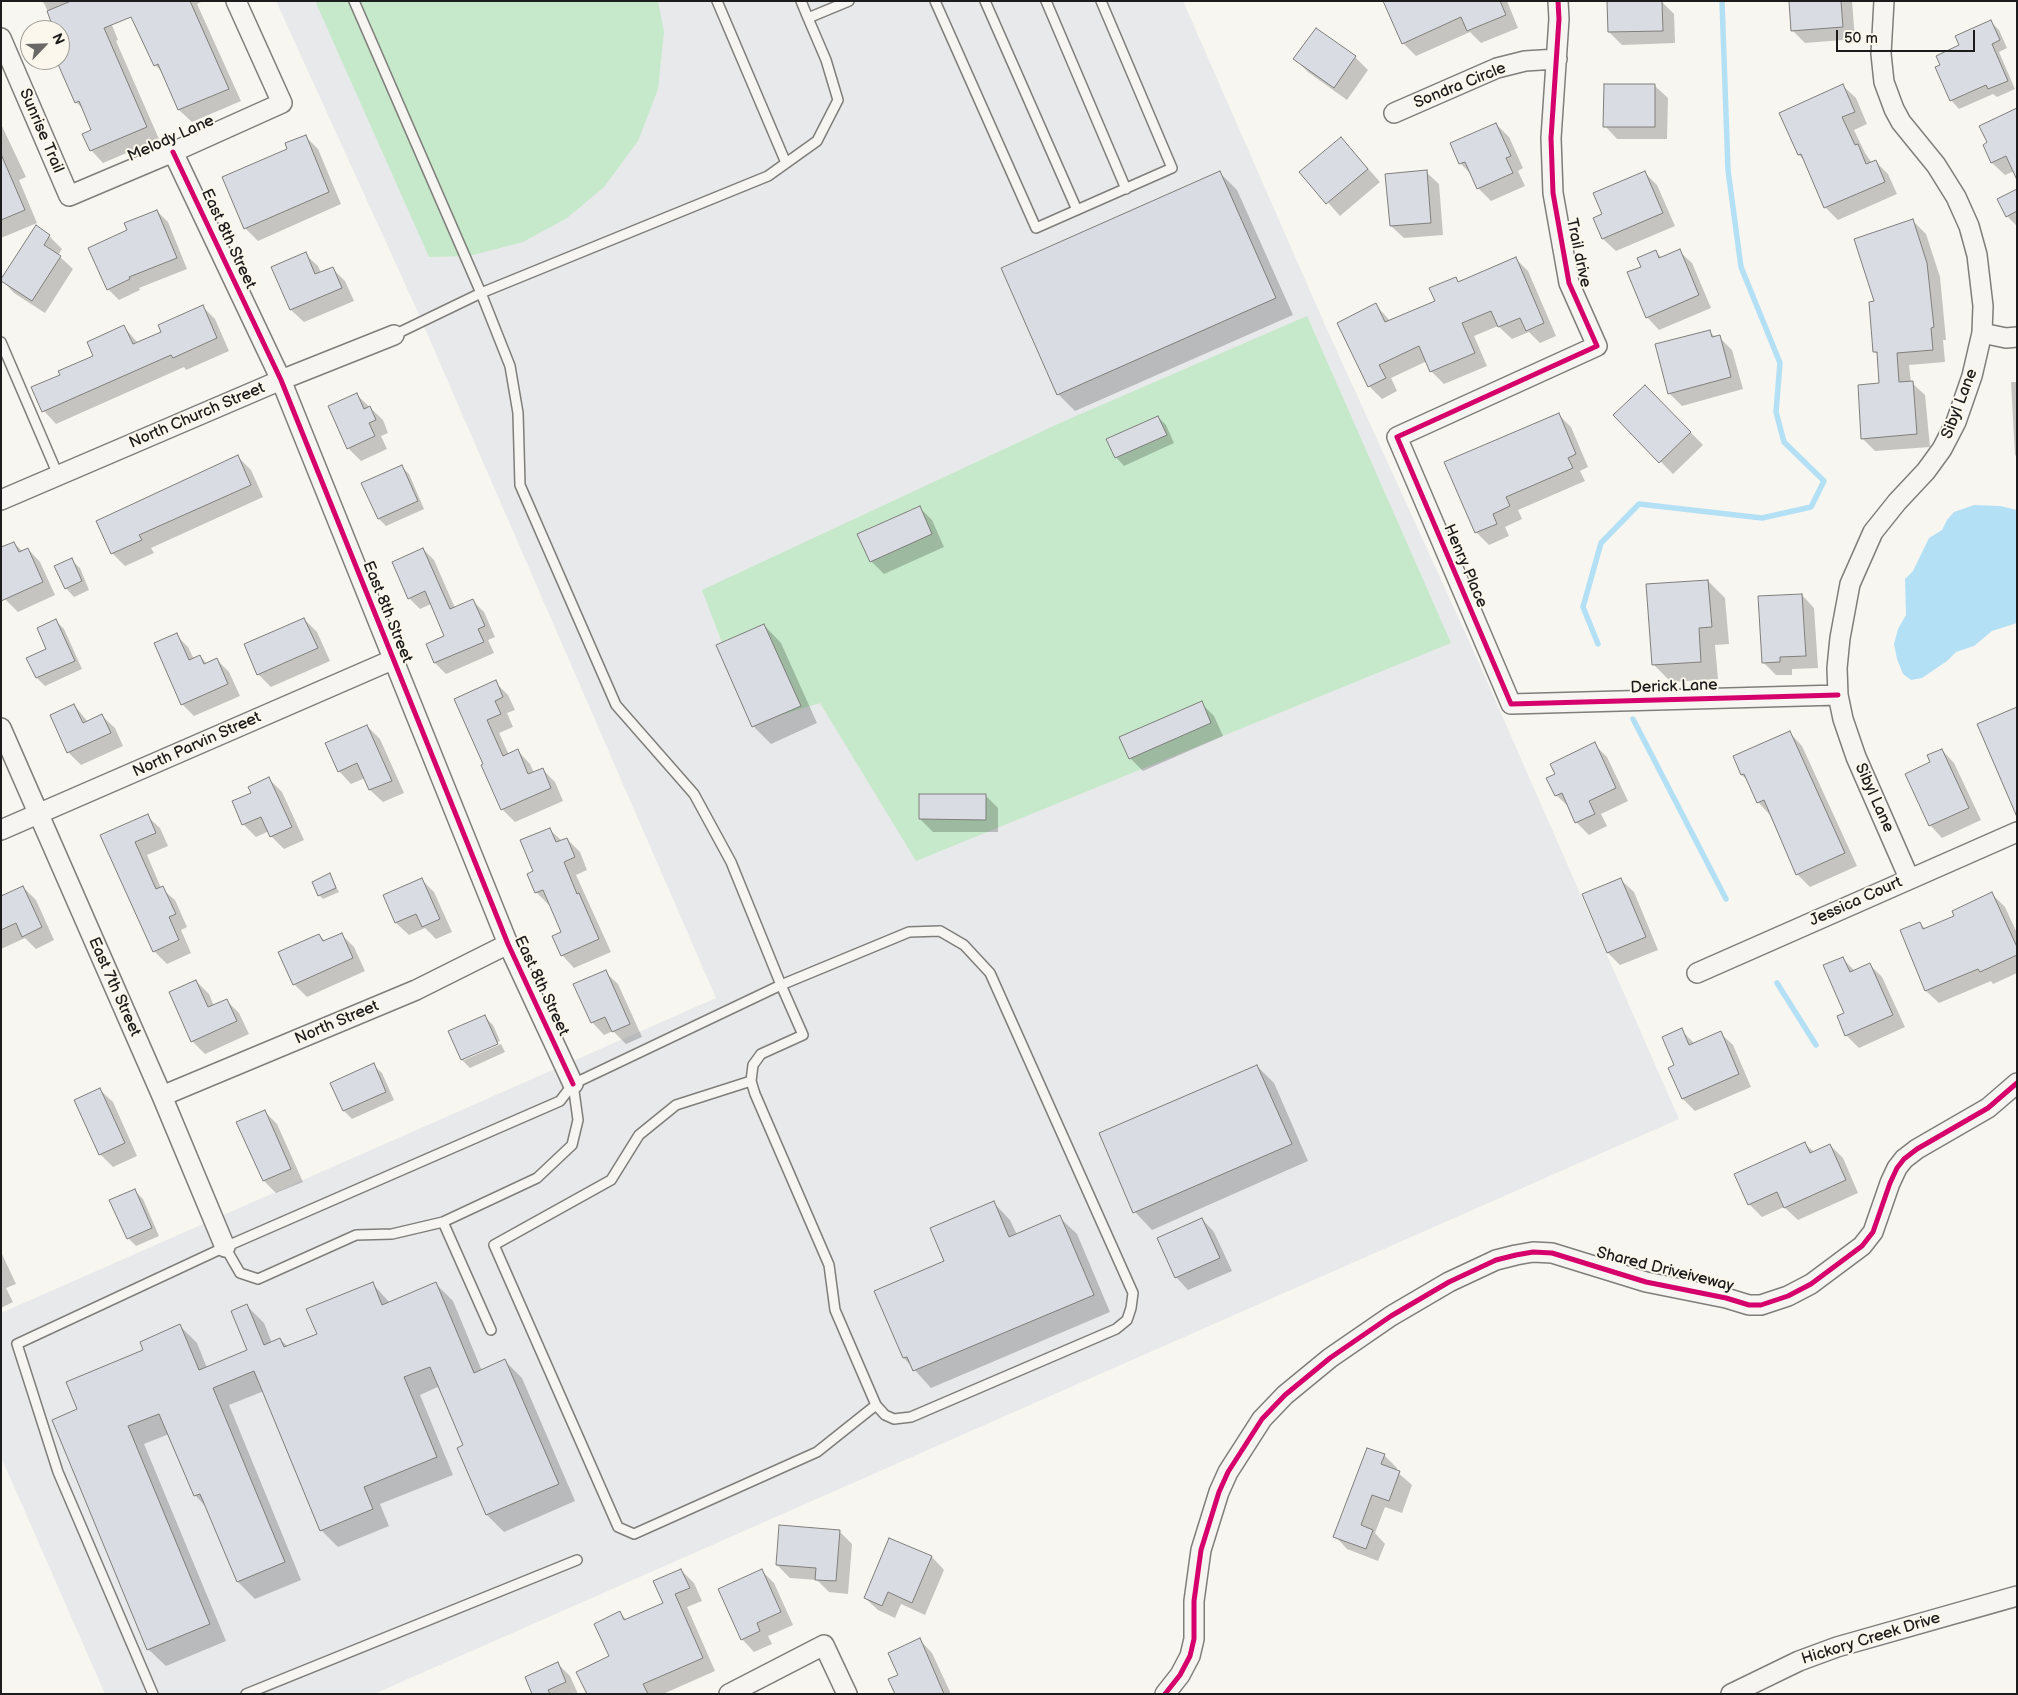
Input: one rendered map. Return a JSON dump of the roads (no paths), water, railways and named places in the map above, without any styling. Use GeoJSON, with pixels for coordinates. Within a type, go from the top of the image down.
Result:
{"type":"FeatureCollection","features":[{"type":"Feature","properties":{"kind":"street","name":"Melody Lane"},"geometry":{"type":"LineString","coordinates":[[69,196],[282,103],[236,1]]}},
{"type":"Feature","properties":{"kind":"street","name":"Trail drive"},"geometry":{"type":"LineString","coordinates":[[1397,437],[1597,346],[1569,283],[1554,193],[1551,138],[1557,59],[1558,1]]}},
{"type":"Feature","properties":{"kind":"street","name":"Sibyl Lane"},"geometry":{"type":"LineString","coordinates":[[1884,1],[1881,54],[1884,82],[1894,109],[1946,180],[1969,226],[1977,255],[1983,306],[1982,333],[1972,376],[1953,429],[1942,449],[1926,471],[1897,502],[1873,532],[1850,584],[1840,638],[1837,668],[1838,695],[1843,719],[1856,757],[1909,878]]}},
{"type":"Feature","properties":{"kind":"street","name":"Sunrise Trail"},"geometry":{"type":"LineString","coordinates":[[1,38],[69,196]]}},
{"type":"Feature","properties":{"kind":"street","name":"Sondra Circle"},"geometry":{"type":"LineString","coordinates":[[1394,113],[1497,68],[1525,60],[1557,59]]}},
{"type":"Feature","properties":{"kind":"street","name":"East 8th Street"},"geometry":{"type":"LineString","coordinates":[[173,152],[281,380],[392,660],[508,944],[573,1084]]}},
{"type":"Feature","properties":{"kind":"street"},"geometry":{"type":"LineString","coordinates":[[1982,333],[2006,338],[2017,337]]}},
{"type":"Feature","properties":{"kind":"street","name":"North Church Street"},"geometry":{"type":"LineString","coordinates":[[1,500],[281,380],[394,335]]}},
{"type":"Feature","properties":{"kind":"street","name":"Henry Place"},"geometry":{"type":"LineString","coordinates":[[1397,437],[1511,704]]}},
{"type":"Feature","properties":{"kind":"street","name":"North Parvin Street"},"geometry":{"type":"LineString","coordinates":[[1,830],[392,660]]}},
{"type":"Feature","properties":{"kind":"street","name":"Derick Lane"},"geometry":{"type":"LineString","coordinates":[[1511,704],[1838,695]]}},
{"type":"Feature","properties":{"kind":"street","name":"East 7th Street"},"geometry":{"type":"LineString","coordinates":[[1,728],[162,1096],[225,1247]]}},
{"type":"Feature","properties":{"kind":"street","name":"Jessica Court"},"geometry":{"type":"LineString","coordinates":[[1697,973],[2017,832]]}},
{"type":"Feature","properties":{"kind":"street","name":"North Street"},"geometry":{"type":"LineString","coordinates":[[162,1096],[416,990],[508,944]]}},
{"type":"Feature","properties":{"kind":"street","name":"Shared Driveiveway"},"geometry":{"type":"LineString","coordinates":[[1165,1694],[1180,1675],[1192,1648],[1194,1639],[1194,1601],[1201,1550],[1219,1492],[1228,1472],[1262,1419],[1285,1395],[1330,1358],[1391,1316],[1449,1282],[1496,1260],[1533,1252],[1552,1253],[1646,1282],[1726,1298],[1749,1305],[1761,1305],[1788,1296],[1811,1284],[1862,1246],[1873,1232],[1890,1183],[1904,1159],[1917,1149],[1988,1108],[2017,1083]]}},
{"type":"Feature","properties":{"kind":"street","name":"Hickory Creek Drive"},"geometry":{"type":"LineString","coordinates":[[1731,1694],[1799,1661],[1837,1647],[2017,1596]]}},
{"type":"Feature","properties":{"kind":"street"},"geometry":{"type":"LineString","coordinates":[[729,1694],[824,1645],[847,1694]]}},
{"type":"Feature","properties":{"kind":"lane"},"geometry":{"type":"LineString","coordinates":[[153,1694],[58,1472],[17,1344],[225,1247],[560,1101],[573,1084],[781,985],[909,932],[940,931],[964,945],[990,973],[1133,1293],[1127,1320],[1108,1332],[912,1417],[894,1419],[885,1415],[876,1405],[835,1310],[829,1265],[751,1081],[753,1065],[761,1054],[803,1035],[781,985],[731,862],[694,794],[616,705],[520,485],[518,413],[510,366],[481,293],[354,1]]}},
{"type":"Feature","properties":{"kind":"lane"},"geometry":{"type":"LineString","coordinates":[[717,1],[786,163]]}},
{"type":"Feature","properties":{"kind":"lane"},"geometry":{"type":"LineString","coordinates":[[394,335],[481,293],[768,176],[817,141],[838,100],[826,60],[801,1]]}},
{"type":"Feature","properties":{"kind":"lane"},"geometry":{"type":"LineString","coordinates":[[808,18],[849,1]]}},
{"type":"Feature","properties":{"kind":"lane"},"geometry":{"type":"LineString","coordinates":[[935,1],[1036,228],[1172,168],[1101,1]]}},
{"type":"Feature","properties":{"kind":"lane"},"geometry":{"type":"LineString","coordinates":[[986,1],[1077,210]]}},
{"type":"Feature","properties":{"kind":"lane"},"geometry":{"type":"LineString","coordinates":[[1046,1],[1126,188]]}},
{"type":"Feature","properties":{"kind":"lane"},"geometry":{"type":"LineString","coordinates":[[1,342],[58,474]]}},
{"type":"Feature","properties":{"kind":"lane"},"geometry":{"type":"LineString","coordinates":[[751,1081],[676,1104],[639,1135],[611,1180],[494,1245],[618,1527],[634,1534],[817,1452],[876,1405]]}},
{"type":"Feature","properties":{"kind":"lane"},"geometry":{"type":"LineString","coordinates":[[225,1247],[240,1274],[258,1279],[356,1235],[392,1234],[443,1222],[537,1178],[572,1145],[578,1120],[573,1084]]}},
{"type":"Feature","properties":{"kind":"lane"},"geometry":{"type":"LineString","coordinates":[[443,1222],[492,1330]]}},
{"type":"Feature","properties":{"kind":"lane"},"geometry":{"type":"LineString","coordinates":[[246,1694],[577,1560]]}},
{"type":"Feature","properties":{"kind":"water"},"geometry":{"type":"Polygon","coordinates":[[[1974,505],[2000,506],[2017,510],[2017,623],[1992,631],[1974,646],[1956,652],[1947,661],[1922,678],[1911,680],[1903,674],[1894,644],[1898,629],[1906,615],[1905,579],[1913,571],[1929,538],[1942,530],[1954,512],[1974,505]]]}},
{"type":"Feature","properties":{"kind":"waterway"},"geometry":{"type":"LineString","coordinates":[[1598,644],[1583,607],[1601,543],[1639,504],[1762,518],[1811,507],[1824,481],[1784,442],[1776,412],[1780,363],[1741,267],[1728,170],[1722,1]]}},
{"type":"Feature","properties":{"kind":"waterway"},"geometry":{"type":"LineString","coordinates":[[1633,719],[1726,899]]}},
{"type":"Feature","properties":{"kind":"waterway"},"geometry":{"type":"LineString","coordinates":[[1777,983],[1816,1045]]}}]}
